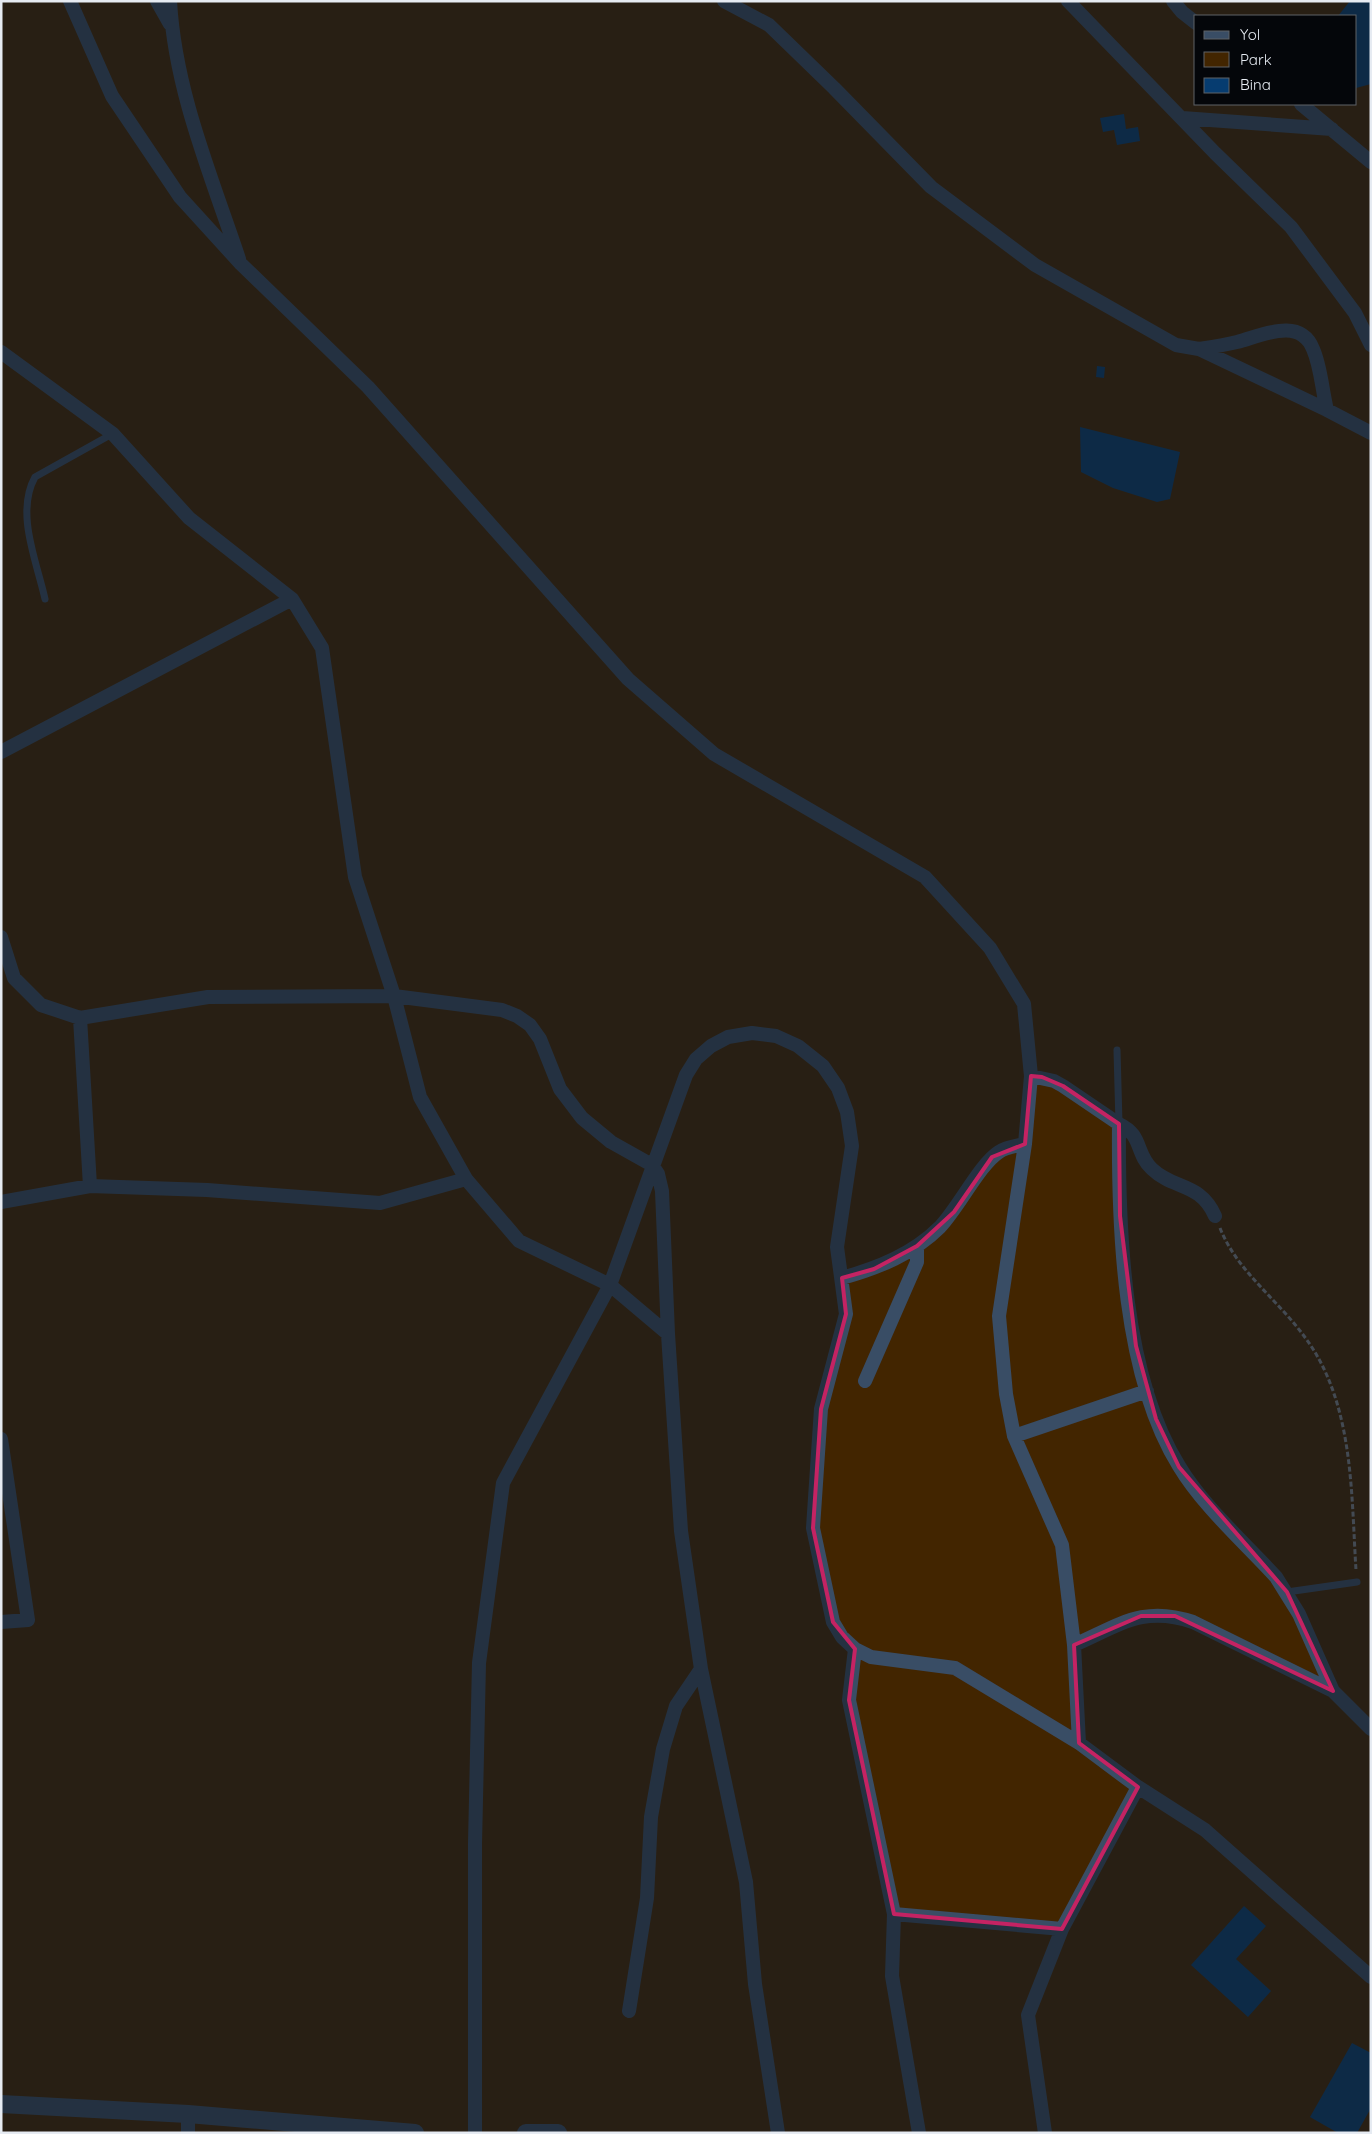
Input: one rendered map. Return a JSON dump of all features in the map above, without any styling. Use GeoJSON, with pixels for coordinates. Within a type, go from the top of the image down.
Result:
{"type":"FeatureCollection","features":[{"type":"Feature","properties":{"kind":"street"},"geometry":{"type":"LineString","coordinates":[[70,1],[112,96],[180,197],[241,264],[368,387],[628,679],[714,754],[925,877],[990,948],[1024,1004],[1031,1076],[1024,1144],[1000,1316],[1006,1394],[1014,1436],[1062,1545],[1074,1645],[1079,1743]]}},
{"type":"Feature","properties":{"kind":"street"},"geometry":{"type":"LineString","coordinates":[[157,1],[171,26]]}},
{"type":"Feature","properties":{"kind":"street"},"geometry":{"type":"LineString","coordinates":[[170,1],[171,26],[188,108],[241,264]]}},
{"type":"Feature","properties":{"kind":"street"},"geometry":{"type":"LineString","coordinates":[[724,1],[768,25],[834,88],[930,187],[1035,265],[1176,345],[1199,349],[1371,433]]}},
{"type":"Feature","properties":{"kind":"street"},"geometry":{"type":"LineString","coordinates":[[1068,1],[1291,228],[1355,313],[1371,345]]}},
{"type":"Feature","properties":{"kind":"street"},"geometry":{"type":"LineString","coordinates":[[1173,1],[1182,12],[1194,21]]}},
{"type":"Feature","properties":{"kind":"street"},"geometry":{"type":"LineString","coordinates":[[1302,105],[1367,156]]}},
{"type":"Feature","properties":{"kind":"street"},"geometry":{"type":"LineString","coordinates":[[1182,118],[1332,129]]}},
{"type":"Feature","properties":{"kind":"street"},"geometry":{"type":"LineString","coordinates":[[1199,349],[1278,330],[1289,330],[1299,334],[1307,340],[1313,349],[1326,410]]}},
{"type":"Feature","properties":{"kind":"street"},"geometry":{"type":"LineString","coordinates":[[1,352],[113,434],[189,518],[292,599],[322,648],[355,877],[394,996],[420,1096],[466,1179],[519,1240],[610,1285],[668,1334]]}},
{"type":"Feature","properties":{"kind":"street"},"geometry":{"type":"LineString","coordinates":[[1,752],[292,599]]}},
{"type":"Feature","properties":{"kind":"street"},"geometry":{"type":"LineString","coordinates":[[1,937],[14,978],[41,1005],[80,1018],[208,998],[394,996],[502,1010],[517,1016],[530,1025],[540,1039],[560,1088],[582,1118],[611,1142],[652,1165],[658,1174],[662,1191],[668,1334],[681,1531],[700,1669],[746,1882],[755,1984],[778,2133]]}},
{"type":"Feature","properties":{"kind":"street"},"geometry":{"type":"LineString","coordinates":[[80,1018],[90,1186]]}},
{"type":"Feature","properties":{"kind":"street"},"geometry":{"type":"LineString","coordinates":[[474,2133],[475,1844],[479,1663],[503,1483],[610,1285],[686,1075],[696,1059],[711,1046],[728,1037],[752,1033],[776,1036],[798,1046],[823,1066],[838,1088],[847,1112],[852,1146],[837,1247],[846,1314],[821,1409],[813,1528],[833,1622],[842,1637],[855,1649],[871,1656],[955,1668],[1079,1743],[1138,1787],[1205,1830],[1371,1977]]}},
{"type":"Feature","properties":{"kind":"street"},"geometry":{"type":"LineString","coordinates":[[1031,1076],[1054,1081],[1131,1130],[1136,1136],[1142,1156],[1152,1169],[1158,1174],[1195,1190],[1206,1201],[1215,1216]]}},
{"type":"Feature","properties":{"kind":"street"},"geometry":{"type":"LineString","coordinates":[[1119,1124],[1120,1216],[1132,1320],[1147,1391],[1156,1419],[1179,1467],[1195,1489],[1276,1577],[1287,1592],[1333,1691]]}},
{"type":"Feature","properties":{"kind":"street"},"geometry":{"type":"LineString","coordinates":[[842,1278],[874,1269],[917,1246],[954,1212],[992,1157],[1001,1150],[1024,1144]]}},
{"type":"Feature","properties":{"kind":"street"},"geometry":{"type":"LineString","coordinates":[[1,1202],[90,1186],[207,1190],[380,1203],[466,1179]]}},
{"type":"Feature","properties":{"kind":"street"},"geometry":{"type":"LineString","coordinates":[[865,1381],[917,1262],[917,1246]]}},
{"type":"Feature","properties":{"kind":"street"},"geometry":{"type":"LineString","coordinates":[[1014,1436],[1147,1391]]}},
{"type":"Feature","properties":{"kind":"street"},"geometry":{"type":"LineString","coordinates":[[1,1439],[28,1620],[1,1622]]}},
{"type":"Feature","properties":{"kind":"street"},"geometry":{"type":"LineString","coordinates":[[1074,1645],[1141,1616],[1157,1614],[1174,1616],[1193,1622],[1333,1691],[1371,1729]]}},
{"type":"Feature","properties":{"kind":"street"},"geometry":{"type":"LineString","coordinates":[[855,1649],[849,1700],[894,1914],[892,1976],[919,2133]]}},
{"type":"Feature","properties":{"kind":"street"},"geometry":{"type":"LineString","coordinates":[[629,2011],[647,1898],[651,1817],[663,1748],[676,1706],[700,1669]]}},
{"type":"Feature","properties":{"kind":"street"},"geometry":{"type":"LineString","coordinates":[[1045,2133],[1028,2015],[1062,1929],[1138,1787]]}},
{"type":"Feature","properties":{"kind":"street"},"geometry":{"type":"LineString","coordinates":[[894,1914],[1062,1929]]}},
{"type":"Feature","properties":{"kind":"street"},"geometry":{"type":"LineString","coordinates":[[1,2104],[188,2114],[415,2133]]}},
{"type":"Feature","properties":{"kind":"street"},"geometry":{"type":"LineString","coordinates":[[188,2114],[188,2133]]}},
{"type":"Feature","properties":{"kind":"street"},"geometry":{"type":"LineString","coordinates":[[526,2133],[544,2131],[558,2133]]}},
{"type":"Feature","properties":{"kind":"lane"},"geometry":{"type":"LineString","coordinates":[[45,599],[26,518],[25,507],[29,487],[34,477],[113,434]]}},
{"type":"Feature","properties":{"kind":"lane"},"geometry":{"type":"LineString","coordinates":[[1117,1050],[1119,1124]]}},
{"type":"Feature","properties":{"kind":"lane"},"geometry":{"type":"LineString","coordinates":[[1287,1592],[1357,1582]]}},
{"type":"Feature","properties":{"kind":"path"},"geometry":{"type":"LineString","coordinates":[[1215,1216],[1228,1245],[1239,1262],[1304,1335],[1331,1385],[1342,1421],[1348,1469],[1357,1582]]}},
{"type":"Feature","properties":{"kind":"highlighted area"},"geometry":{"type":"Polygon","coordinates":[[[1031,1076],[1042,1077],[1063,1086],[1119,1124],[1120,1216],[1136,1346],[1156,1419],[1179,1467],[1287,1592],[1333,1691],[1175,1616],[1141,1616],[1074,1645],[1079,1743],[1138,1787],[1062,1929],[894,1914],[849,1700],[855,1649],[833,1622],[813,1528],[821,1409],[846,1314],[842,1278],[874,1269],[917,1246],[954,1212],[992,1157],[1025,1144],[1031,1076]]]}},
{"type":"Feature","properties":{"kind":"green space"},"geometry":{"type":"Polygon","coordinates":[[[1,1],[1371,1],[1371,2133],[1,2133],[1,1]]]}},
{"type":"Feature","properties":{"kind":"building"},"geometry":{"type":"Polygon","coordinates":[[[1350,1],[1371,1],[1371,84],[1357,88],[1357,15],[1339,15],[1350,1]]]}},
{"type":"Feature","properties":{"kind":"building"},"geometry":{"type":"Polygon","coordinates":[[[1124,114],[1126,129],[1138,127],[1140,141],[1117,145],[1114,130],[1103,132],[1100,118],[1124,114]]]}},
{"type":"Feature","properties":{"kind":"building"},"geometry":{"type":"Polygon","coordinates":[[[1097,366],[1105,367],[1104,378],[1096,377],[1097,366]]]}},
{"type":"Feature","properties":{"kind":"building"},"geometry":{"type":"Polygon","coordinates":[[[1080,427],[1180,452],[1170,499],[1157,502],[1113,488],[1081,472],[1080,427]]]}},
{"type":"Feature","properties":{"kind":"building"},"geometry":{"type":"Polygon","coordinates":[[[1244,1906],[1266,1926],[1236,1959],[1271,1991],[1248,2017],[1191,1965],[1244,1906]]]}},
{"type":"Feature","properties":{"kind":"building"},"geometry":{"type":"Polygon","coordinates":[[[1352,2043],[1371,2053],[1371,2108],[1357,2133],[1338,2133],[1310,2117],[1352,2043]]]}}]}
